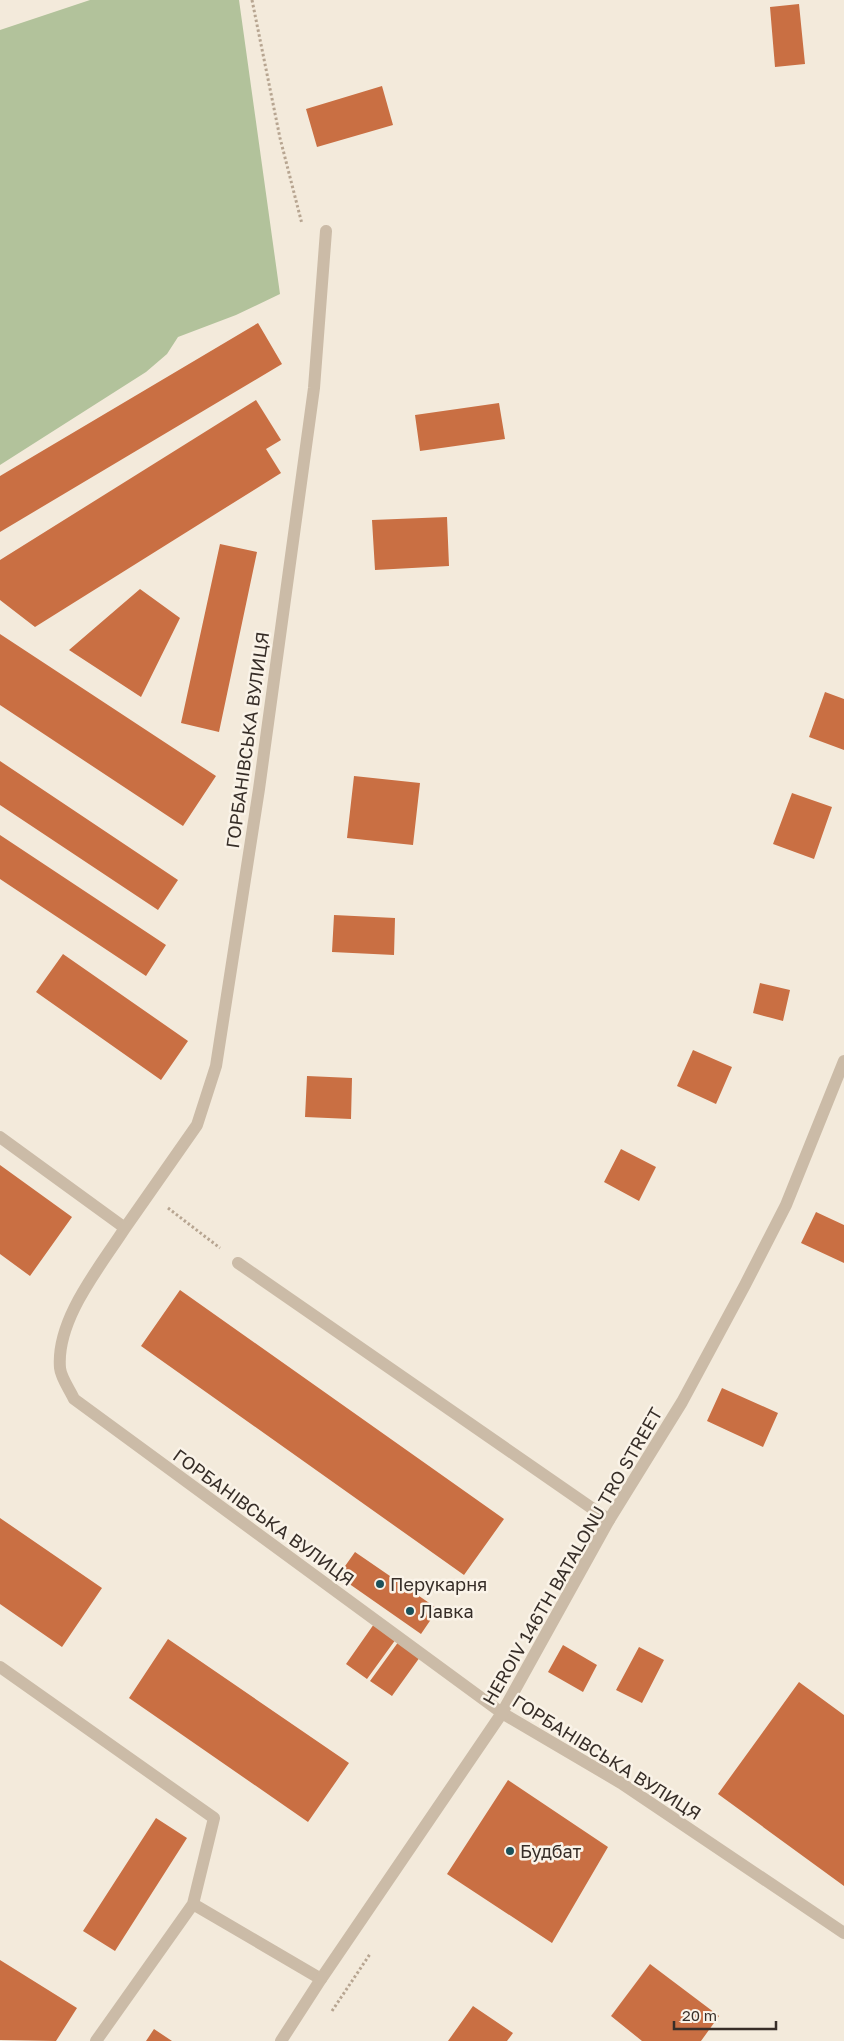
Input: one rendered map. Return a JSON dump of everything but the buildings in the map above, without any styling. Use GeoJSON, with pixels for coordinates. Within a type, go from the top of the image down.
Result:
{"type":"FeatureCollection","features":[{"type":"Feature","properties":{"kind":"street","name":"ГОРБАНІВСЬКА ВУЛИЦЯ"},"geometry":{"type":"LineString","coordinates":[[326,231],[312,398],[259,789],[216,1066],[198,1125],[76,1304],[64,1332],[60,1369],[74,1399],[502,1713],[621,1783],[844,1933]]}},
{"type":"Feature","properties":{"kind":"street","name":"HEROIV 146TH BATALONU TRO STREET"},"geometry":{"type":"LineString","coordinates":[[281,2041],[502,1713],[609,1520],[682,1402],[786,1205],[844,1061]]}},
{"type":"Feature","properties":{"kind":"street"},"geometry":{"type":"LineString","coordinates":[[0,1137],[126,1228]]}},
{"type":"Feature","properties":{"kind":"street"},"geometry":{"type":"LineString","coordinates":[[238,1262],[609,1520]]}},
{"type":"Feature","properties":{"kind":"street"},"geometry":{"type":"LineString","coordinates":[[0,1667],[214,1818],[194,1904],[96,2041]]}},
{"type":"Feature","properties":{"kind":"street"},"geometry":{"type":"LineString","coordinates":[[194,1904],[321,1979]]}},
{"type":"Feature","properties":{"kind":"path"},"geometry":{"type":"LineString","coordinates":[[252,0],[280,138],[303,225]]}},
{"type":"Feature","properties":{"kind":"path"},"geometry":{"type":"LineString","coordinates":[[150,1194],[238,1262]]}},
{"type":"Feature","properties":{"kind":"green space"},"geometry":{"type":"Polygon","coordinates":[[[90,0],[239,0],[280,294],[236,315],[178,337],[167,354],[146,372],[0,465],[0,30],[90,0]]]}},
{"type":"Feature","properties":{"kind":"place","name":"Перукарня"},"geometry":{"type":"Point","coordinates":[380,1584]}},
{"type":"Feature","properties":{"kind":"place","name":"Лавка"},"geometry":{"type":"Point","coordinates":[410,1611]}},
{"type":"Feature","properties":{"kind":"place","name":"Будбат"},"geometry":{"type":"Point","coordinates":[510,1851]}}]}
